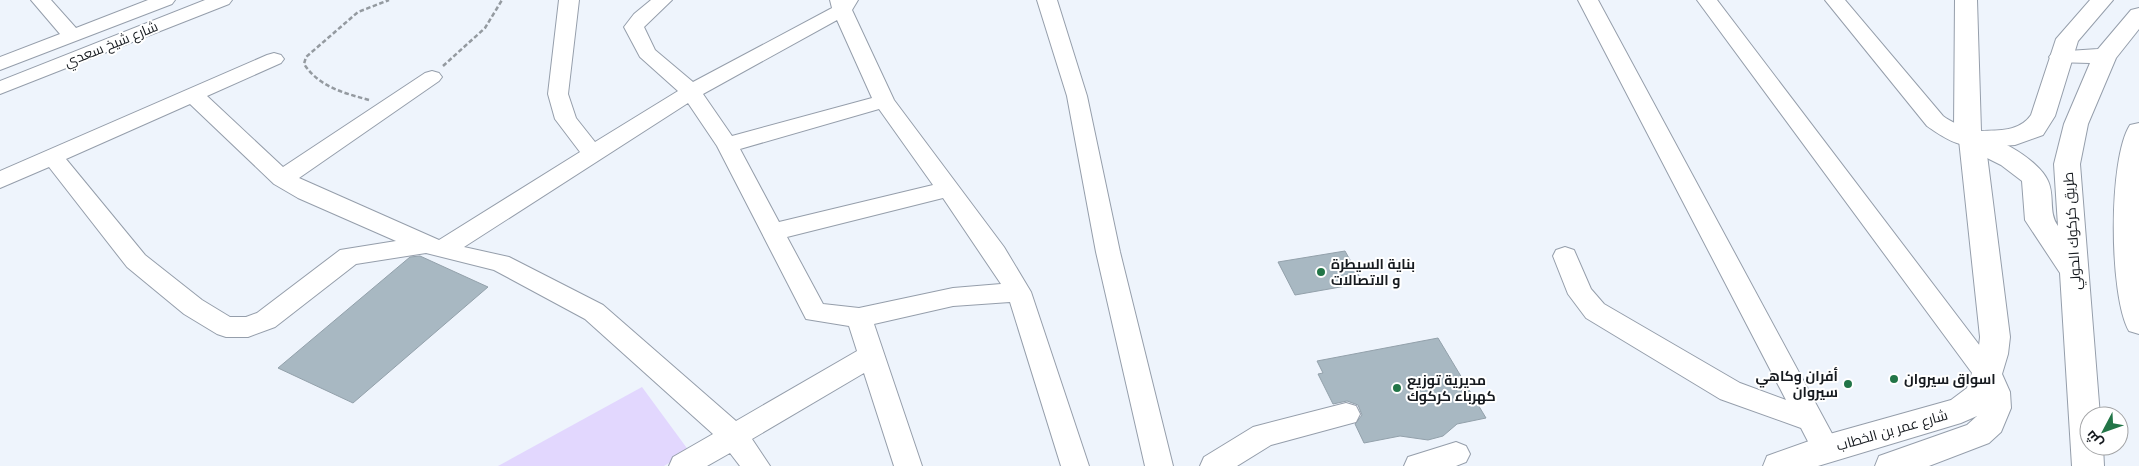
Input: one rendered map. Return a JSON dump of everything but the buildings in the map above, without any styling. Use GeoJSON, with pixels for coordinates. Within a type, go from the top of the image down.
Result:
{"type":"FeatureCollection","features":[{"type":"Feature","properties":{"kind":"main road","name":"شارع عمر بن الخطاب"},"geometry":{"type":"LineString","coordinates":[[1779,466],[1826,449],[1961,410],[1980,395],[1987,374],[1995,337],[1972,140],[1967,129],[1966,0]]}},
{"type":"Feature","properties":{"kind":"main road"},"geometry":{"type":"LineString","coordinates":[[1972,140],[1982,133],[1984,128],[1979,0]]}},
{"type":"Feature","properties":{"kind":"main road"},"geometry":{"type":"LineString","coordinates":[[1972,140],[2015,137],[2034,129],[2043,116],[2067,39],[2102,0]]}},
{"type":"Feature","properties":{"kind":"main road","name":"طريق كركوك الحولي"},"geometry":{"type":"LineString","coordinates":[[2088,466],[2067,164],[2076,124],[2105,56],[2139,14]]}},
{"type":"Feature","properties":{"kind":"main road"},"geometry":{"type":"LineString","coordinates":[[2061,57],[2105,56]]}},
{"type":"Feature","properties":{"kind":"main road"},"geometry":{"type":"LineString","coordinates":[[2139,132],[2128,202],[2134,294],[2139,323]]}},
{"type":"Feature","properties":{"kind":"main road"},"geometry":{"type":"LineString","coordinates":[[1972,140],[2014,161],[2033,176],[2037,184],[2037,212],[2040,220],[2074,271]]}},
{"type":"Feature","properties":{"kind":"main road"},"geometry":{"type":"LineString","coordinates":[[1891,466],[1978,434],[1990,422],[1995,408],[1994,392],[1987,374]]}},
{"type":"Feature","properties":{"kind":"street"},"geometry":{"type":"LineString","coordinates":[[41,0],[73,36]]}},
{"type":"Feature","properties":{"kind":"street","name":"شارع شيخ سعدي"},"geometry":{"type":"LineString","coordinates":[[0,64],[165,0]]}},
{"type":"Feature","properties":{"kind":"street","name":"شارع شيخ سعدي"},"geometry":{"type":"LineString","coordinates":[[0,88],[222,0]]}},
{"type":"Feature","properties":{"kind":"street"},"geometry":{"type":"LineString","coordinates":[[569,0],[558,94],[566,119],[592,153]]}},
{"type":"Feature","properties":{"kind":"street"},"geometry":{"type":"LineString","coordinates":[[662,0],[641,18],[634,27],[647,52],[691,92],[727,145],[816,312],[859,318],[953,297],[1019,292]]}},
{"type":"Feature","properties":{"kind":"street"},"geometry":{"type":"LineString","coordinates":[[1047,0],[1077,96],[1108,252],[1158,466]]}},
{"type":"Feature","properties":{"kind":"street"},"geometry":{"type":"LineString","coordinates":[[1588,0],[1826,449]]}},
{"type":"Feature","properties":{"kind":"street"},"geometry":{"type":"LineString","coordinates":[[1707,0],[1987,374]]}},
{"type":"Feature","properties":{"kind":"street"},"geometry":{"type":"LineString","coordinates":[[1835,0],[1934,121],[1947,130],[1972,140]]}},
{"type":"Feature","properties":{"kind":"street"},"geometry":{"type":"LineString","coordinates":[[348,256],[435,247],[474,229],[691,92],[844,3],[884,101],[995,253],[1019,292],[1075,466]]}},
{"type":"Feature","properties":{"kind":"street"},"geometry":{"type":"LineString","coordinates":[[0,180],[274,59]]}},
{"type":"Feature","properties":{"kind":"street"},"geometry":{"type":"LineString","coordinates":[[282,179],[437,72]]}},
{"type":"Feature","properties":{"kind":"street"},"geometry":{"type":"LineString","coordinates":[[193,95],[282,179],[306,192],[435,247],[500,263],[594,312],[733,435],[756,466]]}},
{"type":"Feature","properties":{"kind":"street"},"geometry":{"type":"LineString","coordinates":[[727,145],[884,101]]}},
{"type":"Feature","properties":{"kind":"street"},"geometry":{"type":"LineString","coordinates":[[52,157],[84,194],[105,225],[136,261],[193,307],[226,327],[248,327],[266,320],[384,226]]}},
{"type":"Feature","properties":{"kind":"street"},"geometry":{"type":"LineString","coordinates":[[773,232],[851,211],[948,189]]}},
{"type":"Feature","properties":{"kind":"street"},"geometry":{"type":"LineString","coordinates":[[474,229],[500,263]]}},
{"type":"Feature","properties":{"kind":"street"},"geometry":{"type":"LineString","coordinates":[[1565,256],[1580,294],[1595,311],[1730,392],[1810,420]]}},
{"type":"Feature","properties":{"kind":"street"},"geometry":{"type":"LineString","coordinates":[[859,318],[870,356],[908,466]]}},
{"type":"Feature","properties":{"kind":"street"},"geometry":{"type":"LineString","coordinates":[[683,466],[870,356]]}},
{"type":"Feature","properties":{"kind":"street"},"geometry":{"type":"LineString","coordinates":[[1214,466],[1264,435],[1346,414]]}},
{"type":"Feature","properties":{"kind":"street"},"geometry":{"type":"LineString","coordinates":[[1418,466],[1456,454]]}},
{"type":"Feature","properties":{"kind":"path"},"geometry":{"type":"LineString","coordinates":[[375,102],[321,83],[310,76],[304,64],[306,57],[358,12],[390,0]]}},
{"type":"Feature","properties":{"kind":"path"},"geometry":{"type":"LineString","coordinates":[[437,72],[480,34],[497,13],[502,0]]}},
{"type":"Feature","properties":{"kind":"shaded area"},"geometry":{"type":"Polygon","coordinates":[[[642,387],[689,451],[664,466],[498,466],[642,387]]]}},
{"type":"Feature","properties":{"kind":"place","name":"بناية السيطرة و الاتصالات"},"geometry":{"type":"Point","coordinates":[1321,272]}},
{"type":"Feature","properties":{"kind":"place","name":"اسواق سيروان"},"geometry":{"type":"Point","coordinates":[1894,379]}},
{"type":"Feature","properties":{"kind":"place","name":"أفران وكاهي سيروان"},"geometry":{"type":"Point","coordinates":[1848,384]}},
{"type":"Feature","properties":{"kind":"place","name":"مديرية توزيع كهرباء كركوك"},"geometry":{"type":"Point","coordinates":[1397,388]}}]}
